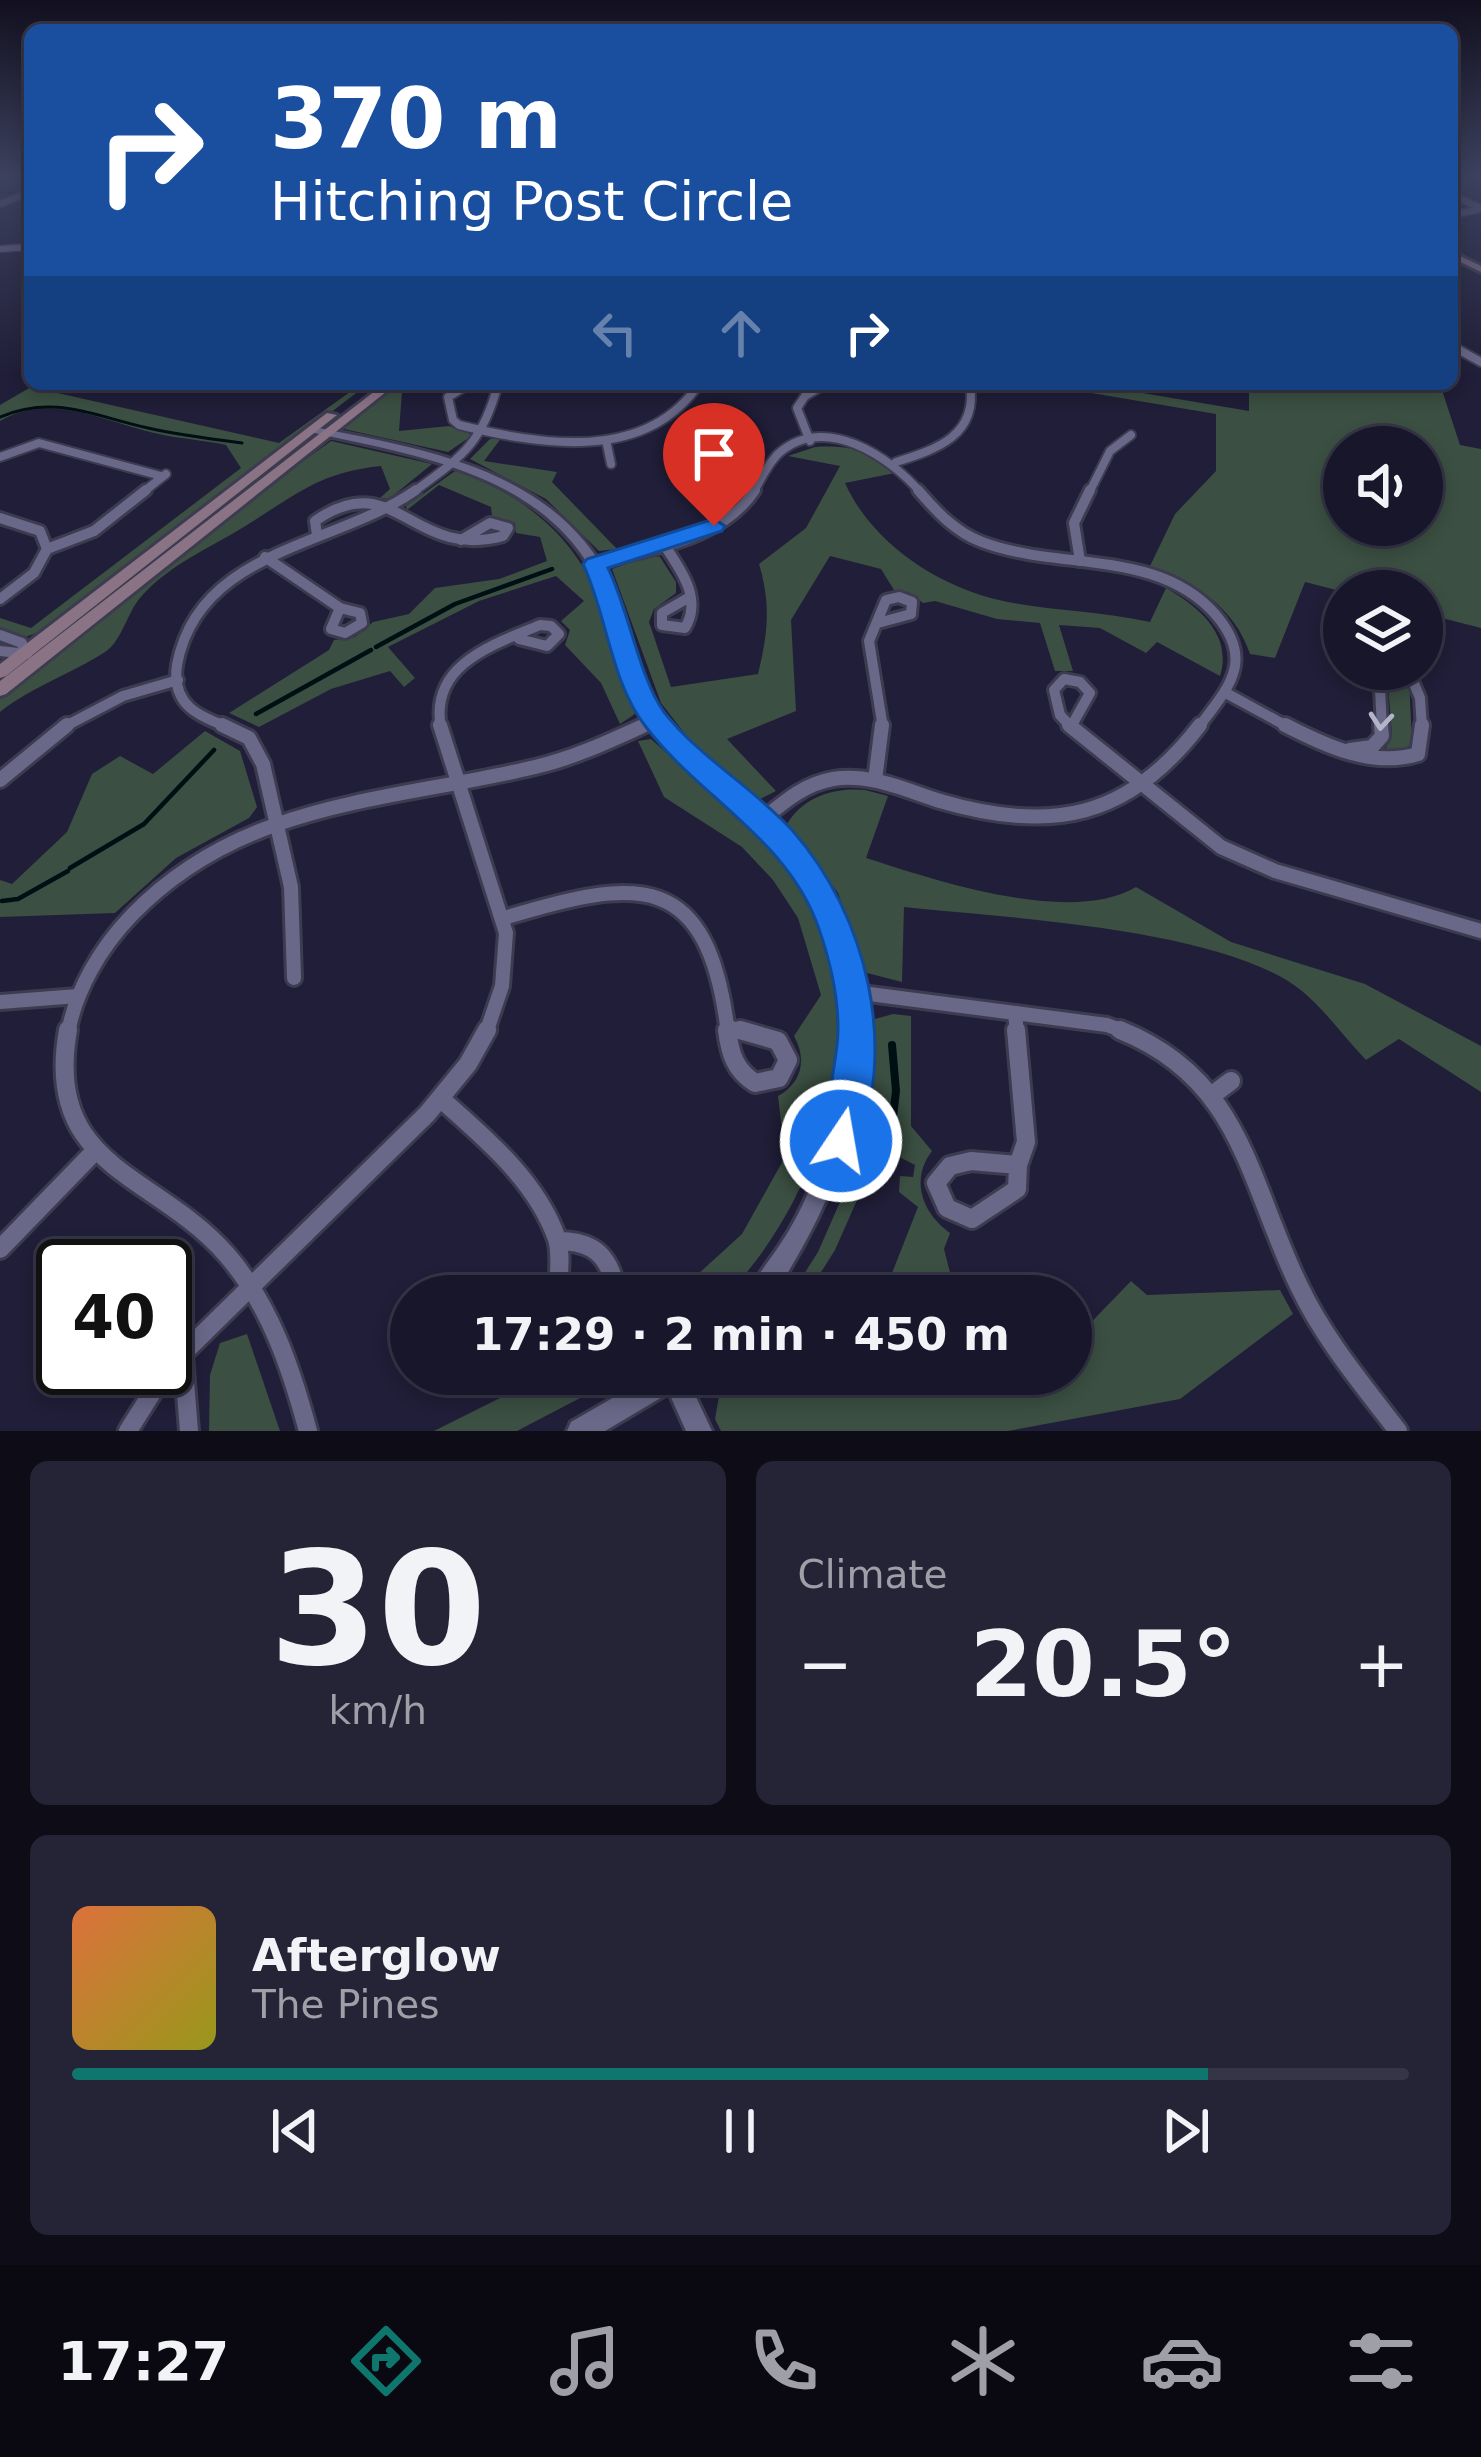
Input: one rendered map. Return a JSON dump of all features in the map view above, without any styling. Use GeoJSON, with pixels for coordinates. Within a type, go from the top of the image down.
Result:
{"type":"FeatureCollection","features":[{"type":"Feature","properties":{"kind":"main road"},"geometry":{"type":"LineString","coordinates":[[0,690],[32,656],[366,390]]}},
{"type":"Feature","properties":{"kind":"main road"},"geometry":{"type":"LineString","coordinates":[[319,431],[382,390]]}},
{"type":"Feature","properties":{"kind":"main road"},"geometry":{"type":"LineString","coordinates":[[0,672],[32,656]]}},
{"type":"Feature","properties":{"kind":"street"},"geometry":{"type":"LineString","coordinates":[[459,390],[449,395],[452,420],[485,430],[569,441],[606,440],[665,422],[694,390]]}},
{"type":"Feature","properties":{"kind":"street"},"geometry":{"type":"LineString","coordinates":[[294,978],[296,904],[253,741],[188,709],[179,697],[184,640],[200,610],[226,583],[265,556],[386,510],[452,461],[485,430],[496,390]]}},
{"type":"Feature","properties":{"kind":"street"},"geometry":{"type":"LineString","coordinates":[[811,441],[798,420],[797,408],[815,390]]}},
{"type":"Feature","properties":{"kind":"street"},"geometry":{"type":"LineString","coordinates":[[896,462],[941,446],[963,431],[974,409],[971,390]]}},
{"type":"Feature","properties":{"kind":"street"},"geometry":{"type":"LineString","coordinates":[[319,431],[452,461],[499,480],[566,528],[595,564],[612,599],[640,692],[655,720],[762,820],[797,859],[820,895],[854,992],[853,1087],[836,1160],[807,1222],[773,1275]]}},
{"type":"Feature","properties":{"kind":"street"},"geometry":{"type":"LineString","coordinates":[[1080,561],[1074,523],[1112,447],[1131,435]]}},
{"type":"Feature","properties":{"kind":"street"},"geometry":{"type":"LineString","coordinates":[[606,440],[611,464]]}},
{"type":"Feature","properties":{"kind":"street"},"geometry":{"type":"LineString","coordinates":[[0,457],[30,441],[164,475],[94,531],[47,549],[37,570],[0,599]]}},
{"type":"Feature","properties":{"kind":"street"},"geometry":{"type":"LineString","coordinates":[[595,564],[730,518],[745,504],[769,460],[811,441],[859,443],[896,462],[934,511],[970,536],[1024,555],[1151,574],[1209,607],[1231,635],[1238,659],[1236,677],[1226,693],[1164,768],[1142,787],[1093,808],[1032,815],[975,810],[875,780],[848,778],[814,784],[762,820]]}},
{"type":"Feature","properties":{"kind":"street"},"geometry":{"type":"LineString","coordinates":[[317,535],[317,517],[344,502],[367,500],[430,536],[461,540]]}},
{"type":"Feature","properties":{"kind":"street"},"geometry":{"type":"LineString","coordinates":[[0,518],[40,531],[47,549]]}},
{"type":"Feature","properties":{"kind":"street"},"geometry":{"type":"LineString","coordinates":[[663,543],[688,581],[688,598]]}},
{"type":"Feature","properties":{"kind":"street"},"geometry":{"type":"LineString","coordinates":[[265,556],[340,608]]}},
{"type":"Feature","properties":{"kind":"street"},"geometry":{"type":"LineString","coordinates":[[875,780],[883,730],[869,640],[878,623]]}},
{"type":"Feature","properties":{"kind":"street"},"geometry":{"type":"LineString","coordinates":[[0,635],[22,643],[32,656]]}},
{"type":"Feature","properties":{"kind":"street"},"geometry":{"type":"LineString","coordinates":[[192,1347],[250,1283],[441,1099],[478,1050],[493,1017],[507,958],[504,918],[430,695],[469,658],[519,638]]}},
{"type":"Feature","properties":{"kind":"street"},"geometry":{"type":"LineString","coordinates":[[0,651],[32,656]]}},
{"type":"Feature","properties":{"kind":"street"},"geometry":{"type":"LineString","coordinates":[[0,780],[80,713],[113,696],[178,680]]}},
{"type":"Feature","properties":{"kind":"street"},"geometry":{"type":"LineString","coordinates":[[1349,750],[1372,747],[1382,736],[1380,690]]}},
{"type":"Feature","properties":{"kind":"street"},"geometry":{"type":"LineString","coordinates":[[1226,693],[1299,731],[1386,760],[1418,754],[1422,741],[1418,690]]}},
{"type":"Feature","properties":{"kind":"street"},"geometry":{"type":"LineString","coordinates":[[308,1431],[279,1340],[250,1283],[202,1229],[94,1153],[79,1130],[65,1086],[66,1043],[78,996],[115,935],[153,892],[216,845],[276,819],[568,758],[655,720]]}},
{"type":"Feature","properties":{"kind":"street"},"geometry":{"type":"LineString","coordinates":[[1072,725],[1206,838],[1246,860],[1481,931]]}},
{"type":"Feature","properties":{"kind":"street"},"geometry":{"type":"LineString","coordinates":[[504,918],[609,888],[666,899],[695,921],[714,950],[728,1027]]}},
{"type":"Feature","properties":{"kind":"street"},"geometry":{"type":"LineString","coordinates":[[854,992],[1124,1030],[1223,1087],[1303,1295],[1334,1346],[1398,1431]]}},
{"type":"Feature","properties":{"kind":"street"},"geometry":{"type":"LineString","coordinates":[[0,1002],[78,996]]}},
{"type":"Feature","properties":{"kind":"street"},"geometry":{"type":"LineString","coordinates":[[1016,1013],[1026,1142],[1014,1194],[981,1217],[957,1216],[943,1204],[936,1183],[954,1161],[1018,1165]]}},
{"type":"Feature","properties":{"kind":"street"},"geometry":{"type":"LineString","coordinates":[[441,1099],[511,1164],[558,1241],[558,1275]]}},
{"type":"Feature","properties":{"kind":"street"},"geometry":{"type":"LineString","coordinates":[[0,1249],[94,1153]]}},
{"type":"Feature","properties":{"kind":"street"},"geometry":{"type":"LineString","coordinates":[[558,1241],[580,1242],[600,1251],[612,1275]]}},
{"type":"Feature","properties":{"kind":"street"},"geometry":{"type":"LineString","coordinates":[[128,1431],[148,1395]]}},
{"type":"Feature","properties":{"kind":"street"},"geometry":{"type":"LineString","coordinates":[[186,1395],[189,1431]]}},
{"type":"Feature","properties":{"kind":"street"},"geometry":{"type":"LineString","coordinates":[[580,1431],[643,1395]]}},
{"type":"Feature","properties":{"kind":"street"},"geometry":{"type":"LineString","coordinates":[[684,1395],[699,1431]]}},
{"type":"Feature","properties":{"kind":"green space"},"geometry":{"type":"Polygon","coordinates":[[[26,390],[44,390],[279,443],[353,390],[360,390],[46,630],[25,637],[0,630],[0,618],[31,628],[241,468],[226,445],[59,409],[20,412],[0,421],[0,405],[26,390]]]}},
{"type":"Feature","properties":{"kind":"green space"},"geometry":{"type":"Polygon","coordinates":[[[389,390],[405,390],[399,431],[449,426],[473,435],[448,452],[344,429],[352,417],[389,390]]]}},
{"type":"Feature","properties":{"kind":"green space"},"geometry":{"type":"Polygon","coordinates":[[[1074,390],[1125,390],[1249,411],[1249,390],[1442,390],[1460,445],[1481,449],[1481,628],[1443,618],[1443,570],[1323,570],[1323,587],[1305,582],[1275,658],[1250,654],[1234,623],[1211,598],[1150,566],[1175,514],[1216,471],[1216,414],[1074,390]]]}},
{"type":"Feature","properties":{"kind":"green space"},"geometry":{"type":"Polygon","coordinates":[[[502,437],[484,461],[557,472],[552,482],[617,549],[599,551],[546,499],[470,459],[490,439],[502,437]]]}},
{"type":"Feature","properties":{"kind":"green space"},"geometry":{"type":"Polygon","coordinates":[[[331,441],[432,464],[389,499],[380,498],[390,489],[381,466],[344,473],[300,491],[152,585],[105,652],[0,712],[0,697],[239,507],[331,441]]]}},
{"type":"Feature","properties":{"kind":"green space"},"geometry":{"type":"Polygon","coordinates":[[[815,447],[858,450],[895,473],[845,483],[872,525],[932,573],[1003,601],[1150,622],[1166,588],[1210,623],[1222,647],[1220,676],[1157,642],[1146,653],[1100,628],[1059,625],[1073,671],[1055,671],[1040,623],[997,619],[935,601],[923,603],[910,593],[894,590],[881,569],[830,556],[791,620],[796,711],[727,739],[776,791],[755,797],[689,739],[661,703],[612,569],[650,555],[660,557],[676,582],[676,593],[654,609],[649,622],[671,687],[758,674],[767,619],[759,564],[806,528],[840,466],[788,456],[815,447]]]}},
{"type":"Feature","properties":{"kind":"green space"},"geometry":{"type":"Polygon","coordinates":[[[455,471],[518,501],[570,549],[594,589],[635,714],[620,724],[601,683],[565,645],[570,630],[561,621],[584,601],[556,576],[479,601],[388,647],[415,678],[404,687],[390,671],[331,689],[259,727],[229,713],[329,650],[334,640],[355,637],[373,622],[409,614],[435,588],[499,579],[547,561],[540,537],[516,533],[515,523],[492,516],[491,507],[439,485],[407,510],[406,506],[455,471]]]}},
{"type":"Feature","properties":{"kind":"green space"},"geometry":{"type":"Polygon","coordinates":[[[1388,690],[1410,690],[1412,743],[1402,752],[1383,753],[1392,736],[1388,690]]]}},
{"type":"Feature","properties":{"kind":"green space"},"geometry":{"type":"Polygon","coordinates":[[[205,731],[240,751],[257,807],[249,818],[176,858],[115,913],[0,917],[0,880],[12,884],[67,832],[92,774],[120,756],[153,774],[205,731]]]}},
{"type":"Feature","properties":{"kind":"green space"},"geometry":{"type":"Polygon","coordinates":[[[651,739],[775,855],[817,926],[833,980],[837,1037],[831,1094],[816,1149],[793,1203],[743,1275],[697,1275],[742,1234],[785,1157],[778,1096],[797,1077],[801,1062],[794,1036],[821,995],[798,918],[773,880],[742,847],[664,797],[638,741],[651,739]]]}},
{"type":"Feature","properties":{"kind":"green space"},"geometry":{"type":"Polygon","coordinates":[[[865,790],[888,796],[866,858],[964,887],[1040,901],[1108,898],[1136,887],[1231,942],[1365,984],[1481,1046],[1481,1092],[1399,1039],[1366,1060],[1302,991],[1267,970],[1169,940],[1054,922],[904,907],[902,982],[867,973],[838,893],[787,824],[820,796],[865,790]]]}},
{"type":"Feature","properties":{"kind":"green space"},"geometry":{"type":"Polygon","coordinates":[[[911,1016],[911,1126],[932,1151],[922,1173],[922,1195],[932,1216],[950,1233],[944,1249],[951,1275],[891,1275],[918,1207],[899,1192],[900,1176],[913,1177],[915,1165],[868,1141],[865,1133],[874,1075],[875,1019],[911,1016]]]}},
{"type":"Feature","properties":{"kind":"green space"},"geometry":{"type":"Polygon","coordinates":[[[861,1164],[878,1171],[875,1194],[861,1191],[819,1275],[803,1275],[818,1252],[854,1170],[861,1164]]]}},
{"type":"Feature","properties":{"kind":"green space"},"geometry":{"type":"Polygon","coordinates":[[[1131,1281],[1147,1295],[1280,1290],[1293,1314],[1180,1399],[1008,1431],[721,1431],[715,1419],[719,1395],[1092,1395],[1092,1321],[1131,1281]]]}},
{"type":"Feature","properties":{"kind":"green space"},"geometry":{"type":"Polygon","coordinates":[[[247,1334],[280,1431],[209,1431],[210,1375],[220,1343],[247,1334]]]}},
{"type":"Feature","properties":{"kind":"green space"},"geometry":{"type":"Polygon","coordinates":[[[506,1395],[586,1395],[517,1431],[434,1431],[506,1395]]]}},
{"type":"Feature","properties":{"kind":"waterway"},"geometry":{"type":"LineString","coordinates":[[0,252],[18,251]]}},
{"type":"Feature","properties":{"kind":"waterway"},"geometry":{"type":"LineString","coordinates":[[0,417],[56,407],[242,443]]}},
{"type":"Feature","properties":{"kind":"waterway"},"geometry":{"type":"LineString","coordinates":[[376,647],[455,604],[552,569]]}},
{"type":"Feature","properties":{"kind":"waterway"},"geometry":{"type":"LineString","coordinates":[[256,714],[371,650]]}},
{"type":"Feature","properties":{"kind":"waterway"},"geometry":{"type":"LineString","coordinates":[[70,868],[144,824],[214,750]]}},
{"type":"Feature","properties":{"kind":"waterway"},"geometry":{"type":"LineString","coordinates":[[2,901],[18,899],[68,871]]}},
{"type":"Feature","properties":{"kind":"waterway"},"geometry":{"type":"LineString","coordinates":[[891,1134],[896,1091],[892,1045]]}},
{"type":"Feature","properties":{"kind":"route"},"geometry":{"type":"LineString","coordinates":[[714,526],[595,564],[612,599],[640,692],[655,720],[779,838],[812,880],[834,923],[856,1012],[853,1087],[841,1141]]}}]}
